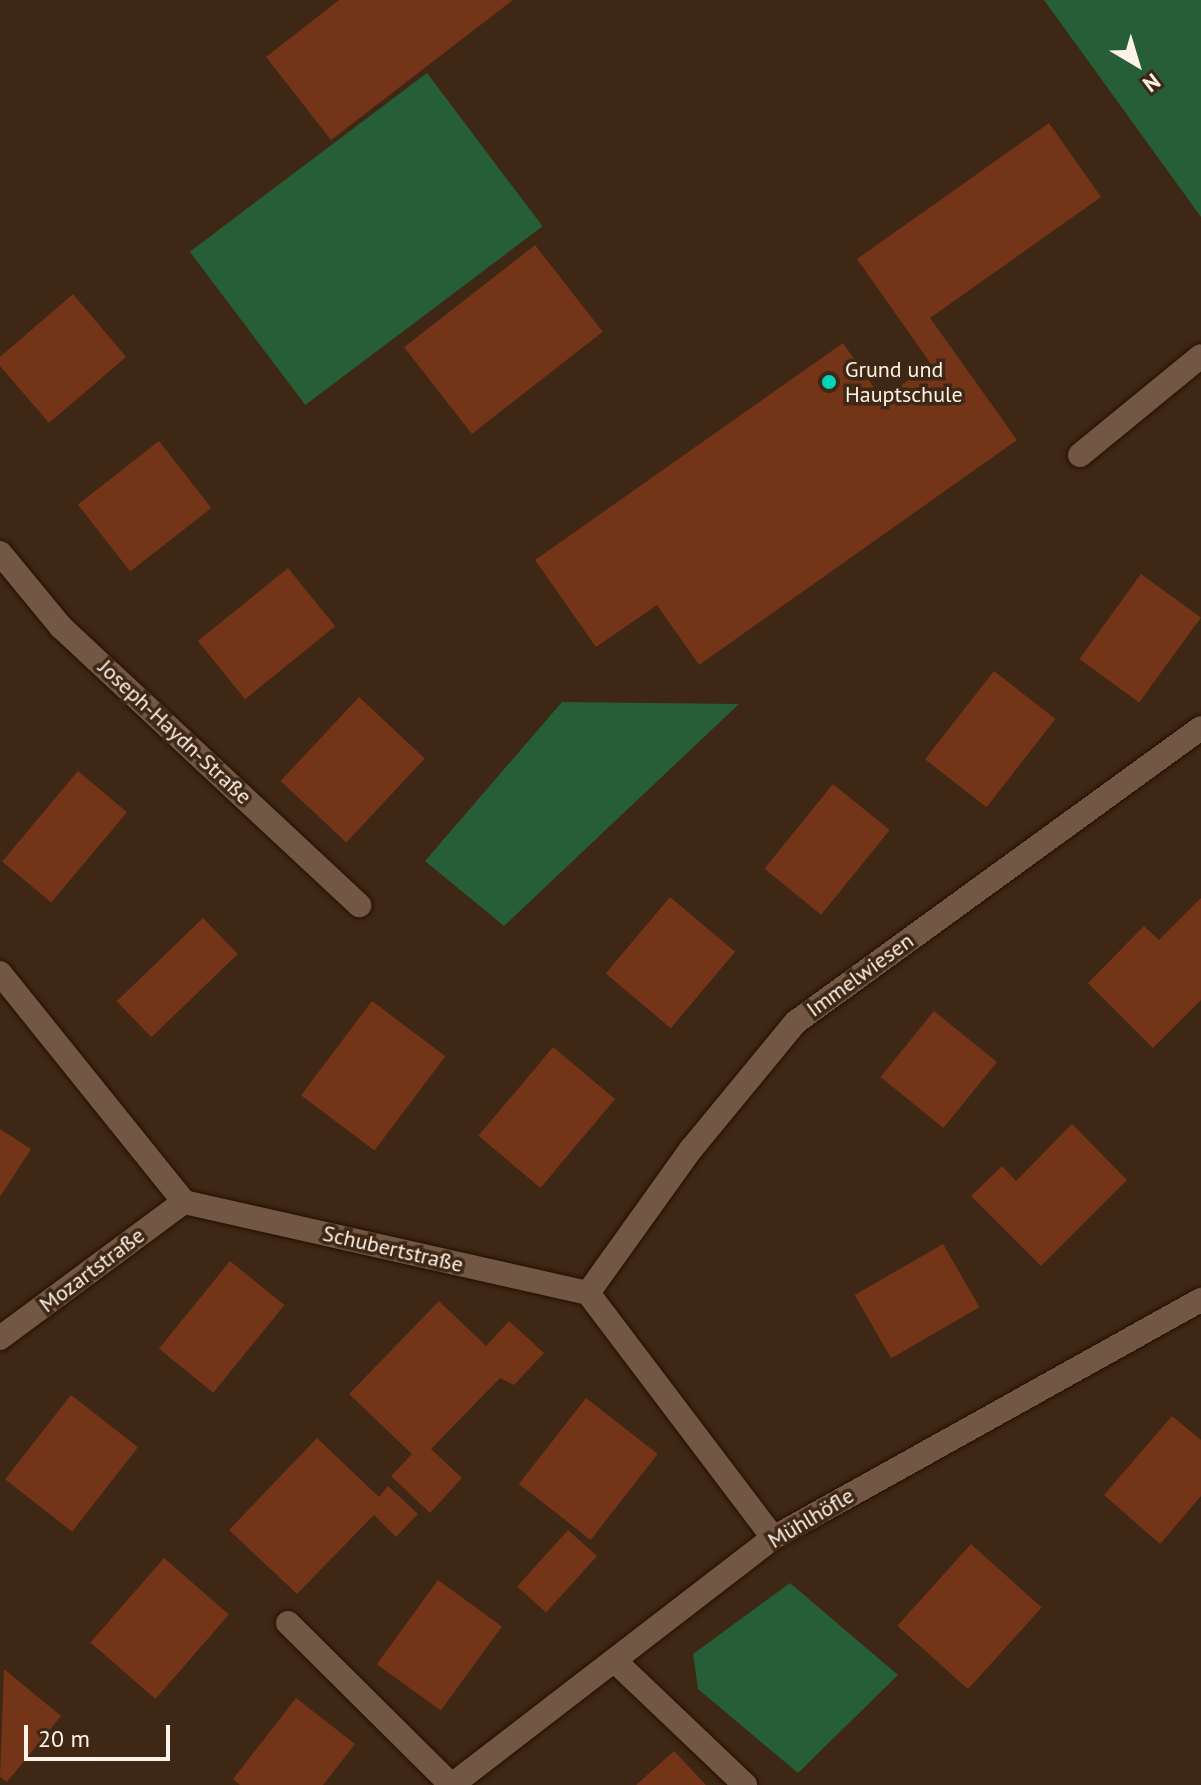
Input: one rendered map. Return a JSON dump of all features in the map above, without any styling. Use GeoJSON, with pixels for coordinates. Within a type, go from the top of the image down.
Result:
{"type":"FeatureCollection","features":[{"type":"Feature","properties":{"kind":"street"},"geometry":{"type":"LineString","coordinates":[[1080,455],[1201,356]]}},
{"type":"Feature","properties":{"kind":"street","name":"Joseph-Haydn-Straße"},"geometry":{"type":"LineString","coordinates":[[0,553],[61,627],[359,905]]}},
{"type":"Feature","properties":{"kind":"street","name":"Immelwiesen"},"geometry":{"type":"LineString","coordinates":[[588,1293],[692,1148],[796,1022],[1201,728]]}},
{"type":"Feature","properties":{"kind":"street"},"geometry":{"type":"LineString","coordinates":[[0,973],[184,1202]]}},
{"type":"Feature","properties":{"kind":"street","name":"Schubertstraße"},"geometry":{"type":"LineString","coordinates":[[184,1202],[588,1293]]}},
{"type":"Feature","properties":{"kind":"street","name":"Mozartstraße"},"geometry":{"type":"LineString","coordinates":[[0,1338],[184,1202]]}},
{"type":"Feature","properties":{"kind":"street"},"geometry":{"type":"LineString","coordinates":[[588,1293],[773,1538]]}},
{"type":"Feature","properties":{"kind":"street","name":"Mühlhöfle"},"geometry":{"type":"LineString","coordinates":[[452,1785],[617,1663],[773,1538],[1201,1300]]}},
{"type":"Feature","properties":{"kind":"street"},"geometry":{"type":"LineString","coordinates":[[288,1623],[452,1785]]}},
{"type":"Feature","properties":{"kind":"street"},"geometry":{"type":"LineString","coordinates":[[617,1663],[745,1785]]}},
{"type":"Feature","properties":{"kind":"green space"},"geometry":{"type":"Polygon","coordinates":[[[1044,0],[1201,0],[1201,217],[1044,0]]]}},
{"type":"Feature","properties":{"kind":"green space"},"geometry":{"type":"Polygon","coordinates":[[[427,73],[543,226],[305,405],[190,252],[427,73]]]}},
{"type":"Feature","properties":{"kind":"green space"},"geometry":{"type":"Polygon","coordinates":[[[562,702],[739,704],[504,926],[425,861],[562,702]]]}},
{"type":"Feature","properties":{"kind":"green space"},"geometry":{"type":"Polygon","coordinates":[[[790,1583],[898,1675],[798,1773],[698,1689],[693,1654],[790,1583]]]}},
{"type":"Feature","properties":{"kind":"building"},"geometry":{"type":"Polygon","coordinates":[[[339,0],[513,0],[331,140],[266,57],[339,0]]]}},
{"type":"Feature","properties":{"kind":"building","name":"Grund und Hauptschule"},"geometry":{"type":"Polygon","coordinates":[[[1049,123],[1101,197],[930,318],[1017,440],[699,665],[657,605],[596,647],[535,560],[843,343],[882,399],[931,364],[857,259],[1049,123]]]}},
{"type":"Feature","properties":{"kind":"building"},"geometry":{"type":"Polygon","coordinates":[[[535,245],[603,332],[472,434],[404,347],[535,245]]]}},
{"type":"Feature","properties":{"kind":"building"},"geometry":{"type":"Polygon","coordinates":[[[73,294],[126,357],[49,423],[0,366],[0,357],[73,294]]]}},
{"type":"Feature","properties":{"kind":"building"},"geometry":{"type":"Polygon","coordinates":[[[159,441],[211,508],[130,571],[78,504],[159,441]]]}},
{"type":"Feature","properties":{"kind":"building"},"geometry":{"type":"Polygon","coordinates":[[[288,568],[335,626],[245,699],[198,641],[288,568]]]}},
{"type":"Feature","properties":{"kind":"building"},"geometry":{"type":"Polygon","coordinates":[[[1141,574],[1201,617],[1139,702],[1079,659],[1141,574]]]}},
{"type":"Feature","properties":{"kind":"building"},"geometry":{"type":"Polygon","coordinates":[[[994,671],[1055,719],[987,807],[925,759],[994,671]]]}},
{"type":"Feature","properties":{"kind":"building"},"geometry":{"type":"Polygon","coordinates":[[[359,697],[425,758],[346,842],[281,781],[359,697]]]}},
{"type":"Feature","properties":{"kind":"building"},"geometry":{"type":"Polygon","coordinates":[[[78,771],[127,812],[51,903],[2,861],[78,771]]]}},
{"type":"Feature","properties":{"kind":"building"},"geometry":{"type":"Polygon","coordinates":[[[833,784],[890,830],[821,915],[764,869],[833,784]]]}},
{"type":"Feature","properties":{"kind":"building"},"geometry":{"type":"Polygon","coordinates":[[[670,897],[735,952],[671,1028],[606,974],[670,897]]]}},
{"type":"Feature","properties":{"kind":"building"},"geometry":{"type":"Polygon","coordinates":[[[1201,898],[1201,1000],[1153,1048],[1088,983],[1144,926],[1159,940],[1201,898]]]}},
{"type":"Feature","properties":{"kind":"building"},"geometry":{"type":"Polygon","coordinates":[[[203,918],[238,954],[151,1037],[117,1001],[203,918]]]}},
{"type":"Feature","properties":{"kind":"building"},"geometry":{"type":"Polygon","coordinates":[[[372,1001],[445,1056],[374,1151],[301,1095],[372,1001]]]}},
{"type":"Feature","properties":{"kind":"building"},"geometry":{"type":"Polygon","coordinates":[[[934,1011],[997,1062],[943,1128],[881,1077],[934,1011]]]}},
{"type":"Feature","properties":{"kind":"building"},"geometry":{"type":"Polygon","coordinates":[[[553,1047],[615,1099],[540,1188],[478,1136],[553,1047]]]}},
{"type":"Feature","properties":{"kind":"building"},"geometry":{"type":"Polygon","coordinates":[[[1072,1124],[1127,1180],[1041,1266],[971,1196],[1002,1166],[1016,1181],[1072,1124]]]}},
{"type":"Feature","properties":{"kind":"building"},"geometry":{"type":"Polygon","coordinates":[[[0,1129],[31,1149],[0,1197],[0,1129]]]}},
{"type":"Feature","properties":{"kind":"building"},"geometry":{"type":"Polygon","coordinates":[[[943,1244],[979,1307],[891,1358],[855,1295],[943,1244]]]}},
{"type":"Feature","properties":{"kind":"building"},"geometry":{"type":"Polygon","coordinates":[[[230,1261],[284,1305],[213,1393],[159,1349],[230,1261]]]}},
{"type":"Feature","properties":{"kind":"building"},"geometry":{"type":"Polygon","coordinates":[[[439,1301],[486,1346],[509,1321],[544,1353],[514,1385],[500,1378],[431,1449],[462,1478],[430,1513],[391,1476],[412,1454],[349,1394],[439,1301]]]}},
{"type":"Feature","properties":{"kind":"building"},"geometry":{"type":"Polygon","coordinates":[[[71,1395],[138,1447],[72,1532],[5,1479],[71,1395]]]}},
{"type":"Feature","properties":{"kind":"building"},"geometry":{"type":"Polygon","coordinates":[[[586,1398],[658,1454],[591,1540],[519,1484],[586,1398]]]}},
{"type":"Feature","properties":{"kind":"building"},"geometry":{"type":"Polygon","coordinates":[[[1172,1416],[1201,1440],[1201,1496],[1160,1544],[1104,1495],[1172,1416]]]}},
{"type":"Feature","properties":{"kind":"building"},"geometry":{"type":"Polygon","coordinates":[[[317,1438],[379,1497],[388,1486],[418,1514],[396,1537],[374,1515],[297,1594],[229,1530],[317,1438]]]}},
{"type":"Feature","properties":{"kind":"building"},"geometry":{"type":"Polygon","coordinates":[[[568,1530],[597,1556],[546,1613],[517,1586],[568,1530]]]}},
{"type":"Feature","properties":{"kind":"building"},"geometry":{"type":"Polygon","coordinates":[[[971,1544],[1042,1608],[968,1689],[897,1626],[971,1544]]]}},
{"type":"Feature","properties":{"kind":"building"},"geometry":{"type":"Polygon","coordinates":[[[164,1558],[229,1614],[155,1699],[91,1643],[164,1558]]]}},
{"type":"Feature","properties":{"kind":"building"},"geometry":{"type":"Polygon","coordinates":[[[438,1580],[502,1626],[441,1711],[377,1664],[438,1580]]]}},
{"type":"Feature","properties":{"kind":"building"},"geometry":{"type":"Polygon","coordinates":[[[4,1669],[61,1716],[7,1782],[0,1777],[4,1669]]]}},
{"type":"Feature","properties":{"kind":"building"},"geometry":{"type":"Polygon","coordinates":[[[296,1698],[355,1744],[323,1785],[240,1785],[233,1779],[296,1698]]]}},
{"type":"Feature","properties":{"kind":"building"},"geometry":{"type":"Polygon","coordinates":[[[674,1751],[706,1785],[636,1785],[674,1751]]]}},
{"type":"Feature","properties":{"kind":"place","name":"Grund und Hauptschule"},"geometry":{"type":"Point","coordinates":[829,382]}}]}
